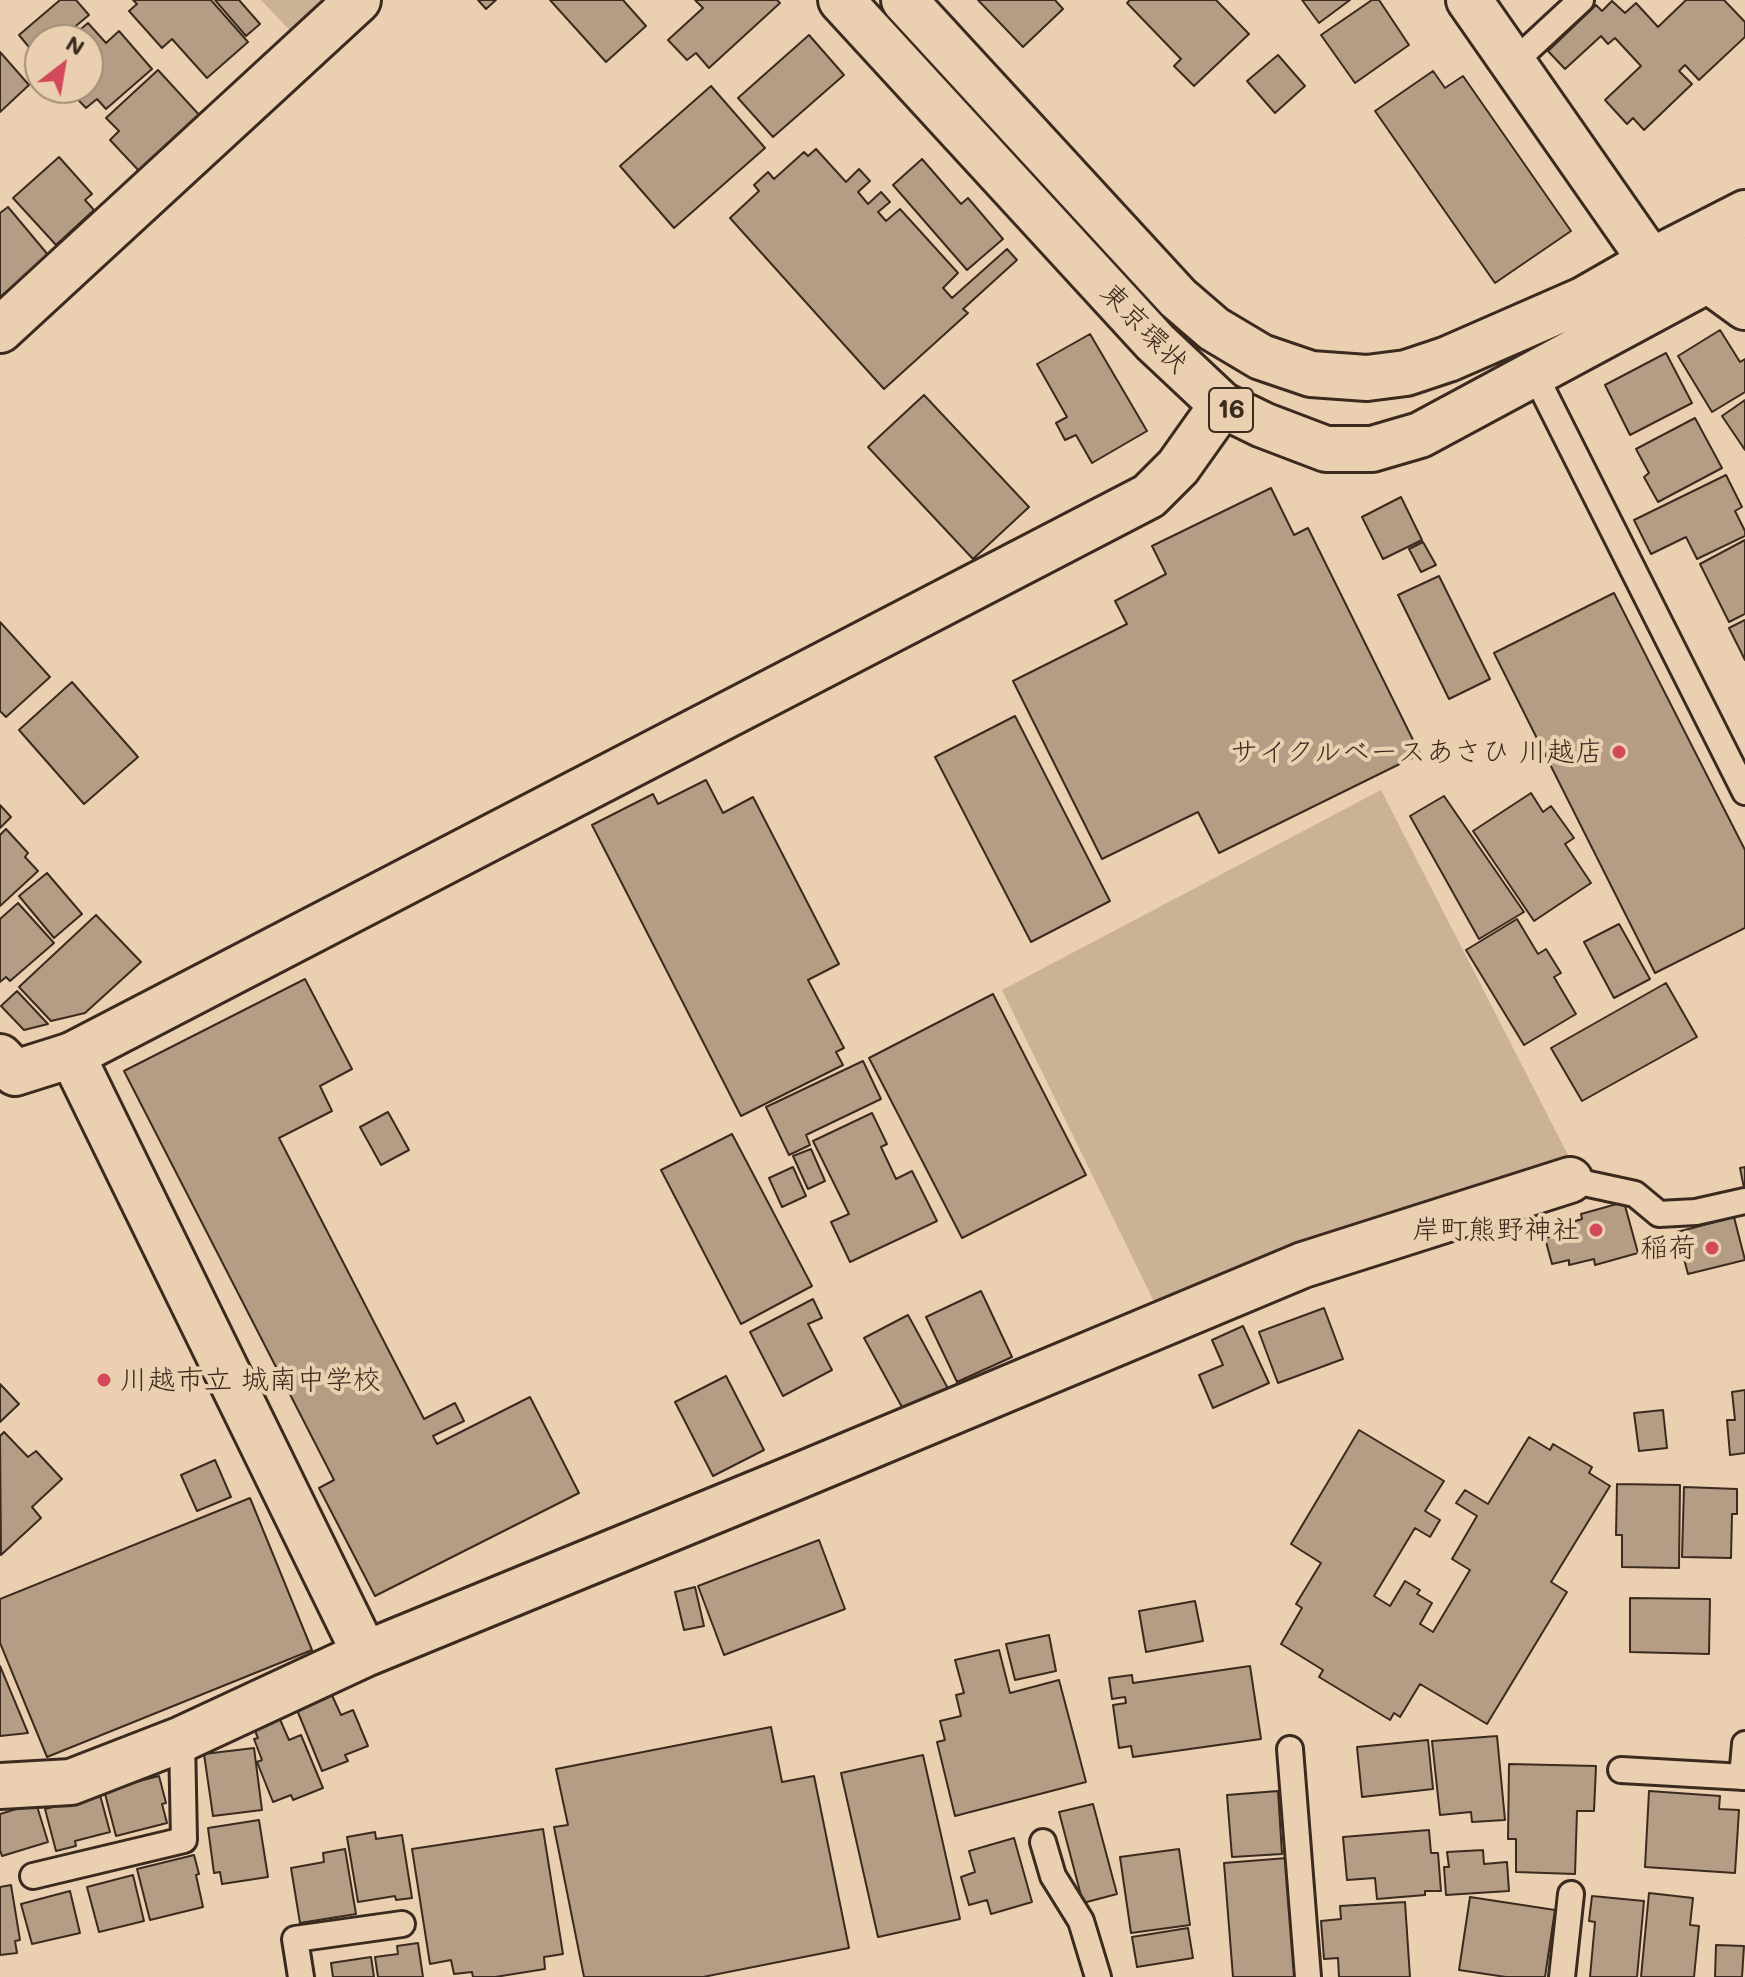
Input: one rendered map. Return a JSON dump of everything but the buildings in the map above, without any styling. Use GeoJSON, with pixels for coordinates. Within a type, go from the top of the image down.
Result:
{"type":"FeatureCollection","features":[{"type":"Feature","properties":{"kind":"main road"},"geometry":{"type":"LineString","coordinates":[[0,330],[358,0]]}},
{"type":"Feature","properties":{"kind":"main road","name":"東京環状"},"geometry":{"type":"LineString","coordinates":[[841,0],[1155,342],[1222,405],[1263,425],[1326,449],[1372,449],[1420,435],[1726,270]]}},
{"type":"Feature","properties":{"kind":"main road","name":"東京環状"},"geometry":{"type":"LineString","coordinates":[[904,0],[1178,298],[1214,329],[1261,357],[1311,374],[1367,378],[1406,373],[1448,359],[1583,300],[1745,213]]}},
{"type":"Feature","properties":{"kind":"main road"},"geometry":{"type":"LineString","coordinates":[[1469,0],[1651,261]]}},
{"type":"Feature","properties":{"kind":"main road"},"geometry":{"type":"LineString","coordinates":[[1726,270],[1745,307]]}},
{"type":"Feature","properties":{"kind":"main road"},"geometry":{"type":"LineString","coordinates":[[0,1057],[15,1073],[72,1055],[1149,496],[1178,467],[1222,405]]}},
{"type":"Feature","properties":{"kind":"main road"},"geometry":{"type":"LineString","coordinates":[[72,1055],[365,1654]]}},
{"type":"Feature","properties":{"kind":"main road"},"geometry":{"type":"LineString","coordinates":[[0,1786],[71,1782],[182,1739],[365,1654],[1303,1265],[1570,1180]]}},
{"type":"Feature","properties":{"kind":"lane"},"geometry":{"type":"LineString","coordinates":[[1513,63],[1581,0]]}},
{"type":"Feature","properties":{"kind":"lane"},"geometry":{"type":"LineString","coordinates":[[1535,375],[1745,792]]}},
{"type":"Feature","properties":{"kind":"lane"},"geometry":{"type":"LineString","coordinates":[[1570,1180],[1635,1194],[1659,1214],[1696,1212],[1745,1201]]}},
{"type":"Feature","properties":{"kind":"lane"},"geometry":{"type":"LineString","coordinates":[[33,1876],[184,1840],[182,1739]]}},
{"type":"Feature","properties":{"kind":"lane"},"geometry":{"type":"LineString","coordinates":[[1621,1770],[1744,1777],[1745,1744]]}},
{"type":"Feature","properties":{"kind":"lane"},"geometry":{"type":"LineString","coordinates":[[1290,1749],[1308,1977]]}},
{"type":"Feature","properties":{"kind":"lane"},"geometry":{"type":"LineString","coordinates":[[1043,1842],[1053,1876],[1081,1921],[1098,1977]]}},
{"type":"Feature","properties":{"kind":"lane"},"geometry":{"type":"LineString","coordinates":[[1562,1977],[1571,1894]]}},
{"type":"Feature","properties":{"kind":"lane"},"geometry":{"type":"LineString","coordinates":[[301,1977],[295,1939],[402,1924]]}},
{"type":"Feature","properties":{"kind":"shaded area"},"geometry":{"type":"Polygon","coordinates":[[[261,0],[337,0],[298,39],[261,0]]]}},
{"type":"Feature","properties":{"kind":"shaded area"},"geometry":{"type":"Polygon","coordinates":[[[1381,790],[1570,1159],[1159,1312],[1002,990],[1381,790]]]}},
{"type":"Feature","properties":{"kind":"place","name":"サイクルベースあさひ 川越店"},"geometry":{"type":"Point","coordinates":[1619,752]}},
{"type":"Feature","properties":{"kind":"place","name":"岸町熊野神社"},"geometry":{"type":"Point","coordinates":[1596,1230]}},
{"type":"Feature","properties":{"kind":"place","name":"稲荷"},"geometry":{"type":"Point","coordinates":[1712,1248]}},
{"type":"Feature","properties":{"kind":"place","name":"川越市立 城南中学校"},"geometry":{"type":"Point","coordinates":[104,1380]}}]}
